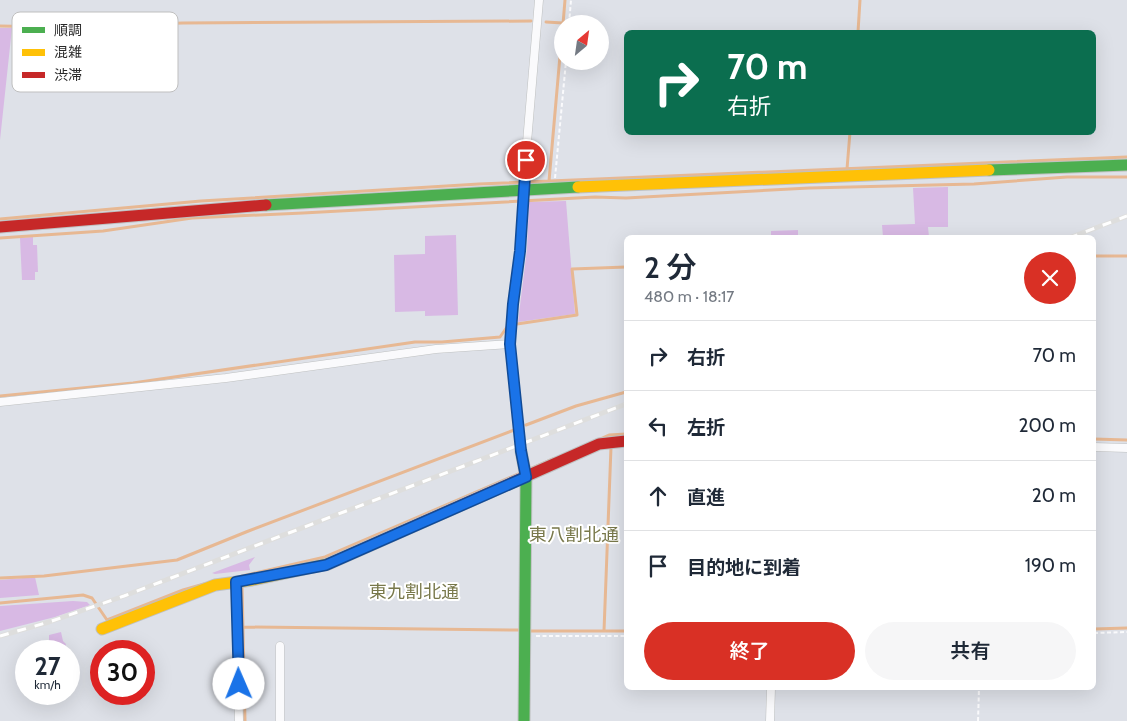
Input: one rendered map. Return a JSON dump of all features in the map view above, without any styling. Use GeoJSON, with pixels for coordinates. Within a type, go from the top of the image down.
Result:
{"type":"FeatureCollection","features":[{"type":"Feature","properties":{"kind":"street"},"geometry":{"type":"LineString","coordinates":[[524,721],[525,473],[520,448],[510,344],[520,251],[539,0]]}},
{"type":"Feature","properties":{"kind":"street"},"geometry":{"type":"LineString","coordinates":[[0,227],[215,208],[524,190],[1127,165]]}},
{"type":"Feature","properties":{"kind":"street"},"geometry":{"type":"LineString","coordinates":[[0,402],[226,378],[436,348],[510,344]]}},
{"type":"Feature","properties":{"kind":"street"},"geometry":{"type":"LineString","coordinates":[[102,629],[215,585],[326,565],[525,473],[599,444],[624,441]]}},
{"type":"Feature","properties":{"kind":"street"},"geometry":{"type":"LineString","coordinates":[[1096,447],[1127,448]]}},
{"type":"Feature","properties":{"kind":"street"},"geometry":{"type":"LineString","coordinates":[[239,721],[240,582]]}},
{"type":"Feature","properties":{"kind":"street"},"geometry":{"type":"LineString","coordinates":[[280,646],[280,721]]}},
{"type":"Feature","properties":{"kind":"street"},"geometry":{"type":"LineString","coordinates":[[770,721],[771,690]]}},
{"type":"Feature","properties":{"kind":"path"},"geometry":{"type":"LineString","coordinates":[[570,15],[571,0]]}},
{"type":"Feature","properties":{"kind":"path"},"geometry":{"type":"LineString","coordinates":[[555,174],[565,70]]}},
{"type":"Feature","properties":{"kind":"path"},"geometry":{"type":"LineString","coordinates":[[1096,633],[1127,632]]}},
{"type":"Feature","properties":{"kind":"path"},"geometry":{"type":"LineString","coordinates":[[525,636],[624,636]]}},
{"type":"Feature","properties":{"kind":"path"},"geometry":{"type":"LineString","coordinates":[[978,690],[978,721]]}},
{"type":"Feature","properties":{"kind":"shaded area"},"geometry":{"type":"Polygon","coordinates":[[[0,28],[12,28],[0,140],[0,28]]]}},
{"type":"Feature","properties":{"kind":"shaded area"},"geometry":{"type":"Polygon","coordinates":[[[948,187],[948,227],[928,227],[929,235],[883,235],[882,225],[915,224],[913,188],[948,187]]]}},
{"type":"Feature","properties":{"kind":"shaded area"},"geometry":{"type":"Polygon","coordinates":[[[566,201],[575,314],[518,322],[527,249],[529,202],[566,201]]]}},
{"type":"Feature","properties":{"kind":"shaded area"},"geometry":{"type":"Polygon","coordinates":[[[798,230],[798,235],[771,235],[771,231],[798,230]]]}},
{"type":"Feature","properties":{"kind":"shaded area"},"geometry":{"type":"Polygon","coordinates":[[[456,235],[458,315],[425,316],[425,311],[395,312],[394,255],[425,254],[425,236],[456,235]]]}},
{"type":"Feature","properties":{"kind":"shaded area"},"geometry":{"type":"Polygon","coordinates":[[[33,237],[33,245],[37,245],[38,272],[35,272],[35,280],[22,280],[20,238],[33,237]]]}},
{"type":"Feature","properties":{"kind":"shaded area"},"geometry":{"type":"Polygon","coordinates":[[[255,557],[249,565],[250,570],[212,573],[255,557]]]}},
{"type":"Feature","properties":{"kind":"shaded area"},"geometry":{"type":"Polygon","coordinates":[[[35,577],[39,595],[0,598],[0,580],[35,577]]]}},
{"type":"Feature","properties":{"kind":"shaded area"},"geometry":{"type":"Polygon","coordinates":[[[73,601],[87,602],[90,605],[55,617],[0,631],[0,606],[73,601]]]}},
{"type":"Feature","properties":{"kind":"shaded area"},"geometry":{"type":"Polygon","coordinates":[[[61,632],[63,640],[49,640],[49,635],[61,632]]]}},
{"type":"Feature","properties":{"kind":"waterway"},"geometry":{"type":"LineString","coordinates":[[564,15],[565,0]]}},
{"type":"Feature","properties":{"kind":"waterway"},"geometry":{"type":"LineString","coordinates":[[858,30],[860,0]]}},
{"type":"Feature","properties":{"kind":"waterway"},"geometry":{"type":"LineString","coordinates":[[178,23],[531,21]]}},
{"type":"Feature","properties":{"kind":"waterway"},"geometry":{"type":"LineString","coordinates":[[546,22],[554,22]]}},
{"type":"Feature","properties":{"kind":"waterway"},"geometry":{"type":"LineString","coordinates":[[0,26],[12,26]]}},
{"type":"Feature","properties":{"kind":"waterway"},"geometry":{"type":"LineString","coordinates":[[549,181],[559,70]]}},
{"type":"Feature","properties":{"kind":"waterway"},"geometry":{"type":"LineString","coordinates":[[847,169],[850,135]]}},
{"type":"Feature","properties":{"kind":"waterway"},"geometry":{"type":"LineString","coordinates":[[0,219],[201,201],[479,184],[1127,157]]}},
{"type":"Feature","properties":{"kind":"waterway"},"geometry":{"type":"LineString","coordinates":[[0,238],[103,231],[192,218],[595,197],[626,198],[809,188],[974,184],[1067,177],[1127,177]]}},
{"type":"Feature","properties":{"kind":"waterway"},"geometry":{"type":"LineString","coordinates":[[1096,256],[1127,256]]}},
{"type":"Feature","properties":{"kind":"waterway"},"geometry":{"type":"LineString","coordinates":[[517,324],[577,315],[572,269],[624,267]]}},
{"type":"Feature","properties":{"kind":"waterway"},"geometry":{"type":"LineString","coordinates":[[0,396],[133,383],[415,342],[442,342],[500,337],[507,327]]}},
{"type":"Feature","properties":{"kind":"waterway"},"geometry":{"type":"LineString","coordinates":[[526,425],[576,406],[624,393]]}},
{"type":"Feature","properties":{"kind":"waterway"},"geometry":{"type":"LineString","coordinates":[[0,578],[44,576],[177,560],[514,430]]}},
{"type":"Feature","properties":{"kind":"waterway"},"geometry":{"type":"LineString","coordinates":[[600,439],[609,435],[624,434]]}},
{"type":"Feature","properties":{"kind":"waterway"},"geometry":{"type":"LineString","coordinates":[[1096,439],[1127,440]]}},
{"type":"Feature","properties":{"kind":"waterway"},"geometry":{"type":"LineString","coordinates":[[604,631],[611,447]]}},
{"type":"Feature","properties":{"kind":"waterway"},"geometry":{"type":"LineString","coordinates":[[242,576],[325,557],[553,459]]}},
{"type":"Feature","properties":{"kind":"waterway"},"geometry":{"type":"LineString","coordinates":[[0,603],[83,595],[92,598],[107,620],[183,590],[204,584]]}},
{"type":"Feature","properties":{"kind":"waterway"},"geometry":{"type":"LineString","coordinates":[[242,584],[245,721]]}},
{"type":"Feature","properties":{"kind":"waterway"},"geometry":{"type":"LineString","coordinates":[[244,627],[519,630]]}},
{"type":"Feature","properties":{"kind":"waterway"},"geometry":{"type":"LineString","coordinates":[[1096,629],[1127,628]]}},
{"type":"Feature","properties":{"kind":"waterway"},"geometry":{"type":"LineString","coordinates":[[531,631],[624,631]]}},
{"type":"Feature","properties":{"kind":"railway"},"geometry":{"type":"LineString","coordinates":[[1077,235],[1127,216]]}},
{"type":"Feature","properties":{"kind":"railway"},"geometry":{"type":"LineString","coordinates":[[0,636],[49,622],[124,596],[624,405]]}},
{"type":"Feature","properties":{"kind":"traffic: fast"},"geometry":{"type":"LineString","coordinates":[[989,170],[1127,165]]}},
{"type":"Feature","properties":{"kind":"traffic: fast"},"geometry":{"type":"LineString","coordinates":[[266,205],[578,187]]}},
{"type":"Feature","properties":{"kind":"traffic: fast"},"geometry":{"type":"LineString","coordinates":[[521,451],[526,477],[524,721]]}},
{"type":"Feature","properties":{"kind":"traffic: slow"},"geometry":{"type":"LineString","coordinates":[[578,187],[989,170]]}},
{"type":"Feature","properties":{"kind":"traffic: slow"},"geometry":{"type":"LineString","coordinates":[[102,629],[215,585],[252,580],[328,564]]}},
{"type":"Feature","properties":{"kind":"traffic: jam"},"geometry":{"type":"LineString","coordinates":[[0,227],[266,205]]}},
{"type":"Feature","properties":{"kind":"traffic: jam"},"geometry":{"type":"LineString","coordinates":[[328,564],[599,444],[624,441]]}},
{"type":"Feature","properties":{"kind":"district","name":"東八割北通"},"geometry":{"type":"Point","coordinates":[574,535]}},
{"type":"Feature","properties":{"kind":"district","name":"東九割北通"},"geometry":{"type":"Point","coordinates":[414,592]}},
{"type":"Feature","properties":{"kind":"route"},"geometry":{"type":"LineString","coordinates":[[239,684],[236,582],[326,565],[526,477],[521,451],[510,344],[520,251],[526,160]]}}]}
